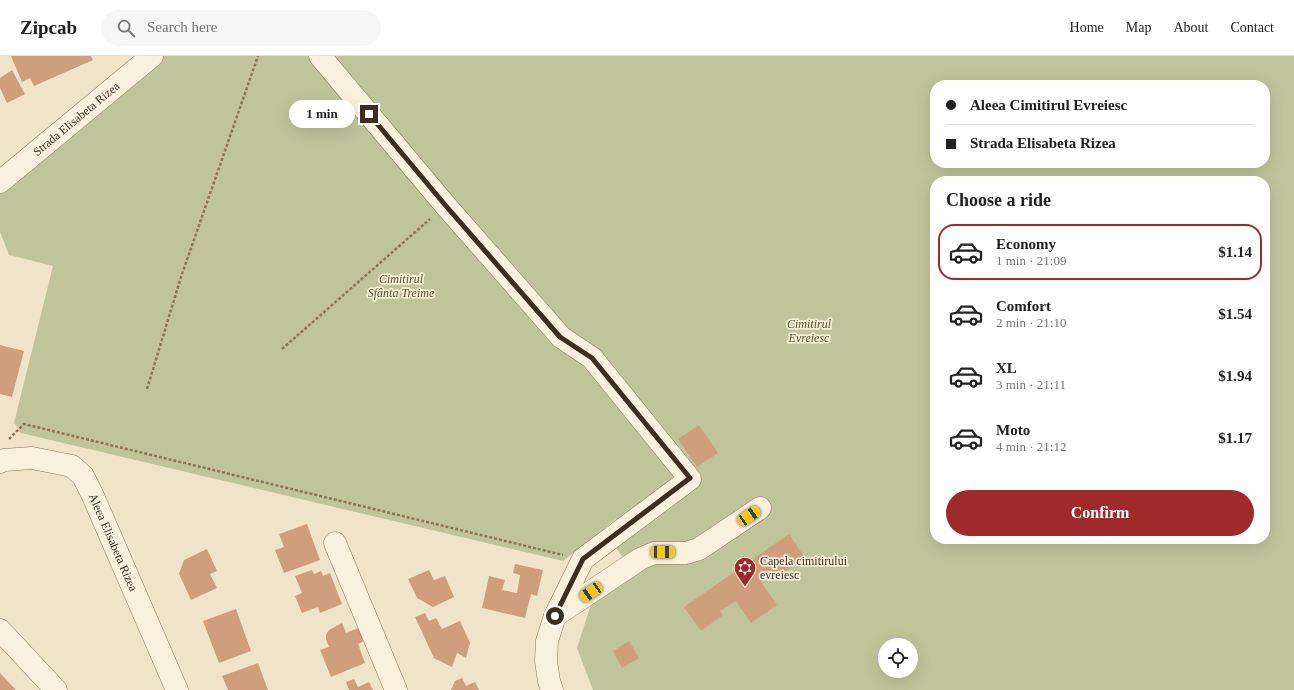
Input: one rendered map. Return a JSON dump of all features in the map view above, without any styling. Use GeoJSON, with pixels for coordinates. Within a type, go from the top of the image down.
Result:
{"type":"FeatureCollection","features":[{"type":"Feature","properties":{"kind":"street","name":"Strada Elisabeta Rizea"},"geometry":{"type":"LineString","coordinates":[[0,182],[152,56]]}},
{"type":"Feature","properties":{"kind":"street"},"geometry":{"type":"LineString","coordinates":[[320,56],[446,206],[560,337],[592,358],[690,478],[583,559],[555,616],[547,641],[546,661],[552,690]]}},
{"type":"Feature","properties":{"kind":"street","name":"Aleea Elisabeta Rizea"},"geometry":{"type":"LineString","coordinates":[[2,452],[4,460],[32,458],[72,466],[83,476],[177,690]]}},
{"type":"Feature","properties":{"kind":"street"},"geometry":{"type":"LineString","coordinates":[[555,616],[640,559],[654,553],[686,553],[699,549],[760,508]]}},
{"type":"Feature","properties":{"kind":"street"},"geometry":{"type":"LineString","coordinates":[[334,543],[396,690]]}},
{"type":"Feature","properties":{"kind":"street"},"geometry":{"type":"LineString","coordinates":[[0,630],[56,690]]}},
{"type":"Feature","properties":{"kind":"path"},"geometry":{"type":"LineString","coordinates":[[147,389],[181,277],[258,56]]}},
{"type":"Feature","properties":{"kind":"path"},"geometry":{"type":"LineString","coordinates":[[282,349],[446,206]]}},
{"type":"Feature","properties":{"kind":"path"},"geometry":{"type":"LineString","coordinates":[[2,452],[24,424],[583,559]]}},
{"type":"Feature","properties":{"kind":"green space","name":"Cimitirul Sfânta Treime"},"geometry":{"type":"Polygon","coordinates":[[[140,56],[1294,56],[1294,690],[593,690],[577,648],[591,604],[633,571],[613,544],[627,533],[616,519],[563,561],[21,433],[14,423],[53,266],[9,255],[0,232],[0,171],[140,56]]]}},
{"type":"Feature","properties":{"kind":"building"},"geometry":{"type":"Polygon","coordinates":[[[11,56],[91,56],[93,60],[34,86],[30,78],[22,82],[11,56]]]}},
{"type":"Feature","properties":{"kind":"building"},"geometry":{"type":"Polygon","coordinates":[[[12,70],[25,94],[7,103],[0,88],[0,78],[12,70]]]}},
{"type":"Feature","properties":{"kind":"building"},"geometry":{"type":"Polygon","coordinates":[[[0,345],[24,351],[12,397],[0,394],[0,345]]]}},
{"type":"Feature","properties":{"kind":"building"},"geometry":{"type":"Polygon","coordinates":[[[699,425],[718,453],[697,467],[678,439],[699,425]]]}},
{"type":"Feature","properties":{"kind":"building"},"geometry":{"type":"Polygon","coordinates":[[[307,524],[320,560],[284,573],[275,550],[284,547],[279,534],[307,524]]]}},
{"type":"Feature","properties":{"kind":"building"},"geometry":{"type":"Polygon","coordinates":[[[789,534],[805,558],[782,574],[779,570],[761,582],[777,605],[751,623],[736,601],[720,611],[723,615],[701,631],[684,607],[789,534]]]}},
{"type":"Feature","properties":{"kind":"building"},"geometry":{"type":"Polygon","coordinates":[[[207,549],[217,571],[210,574],[217,588],[191,600],[179,574],[184,560],[207,549]]]}},
{"type":"Feature","properties":{"kind":"building"},"geometry":{"type":"Polygon","coordinates":[[[515,564],[543,570],[537,596],[531,594],[525,618],[482,608],[489,576],[505,580],[502,590],[517,593],[520,575],[513,573],[515,564]]]}},
{"type":"Feature","properties":{"kind":"building"},"geometry":{"type":"Polygon","coordinates":[[[312,570],[314,574],[321,571],[323,576],[330,573],[342,604],[320,613],[318,607],[302,613],[295,596],[302,593],[295,576],[312,570]]]}},
{"type":"Feature","properties":{"kind":"building"},"geometry":{"type":"Polygon","coordinates":[[[429,570],[434,580],[445,576],[454,597],[433,607],[417,598],[408,579],[429,570]]]}},
{"type":"Feature","properties":{"kind":"building"},"geometry":{"type":"Polygon","coordinates":[[[236,609],[251,651],[219,663],[203,621],[236,609]]]}},
{"type":"Feature","properties":{"kind":"building"},"geometry":{"type":"Polygon","coordinates":[[[425,613],[429,621],[436,618],[442,629],[460,621],[470,643],[466,658],[457,653],[452,667],[434,658],[415,617],[425,613]]]}},
{"type":"Feature","properties":{"kind":"building"},"geometry":{"type":"Polygon","coordinates":[[[342,623],[346,633],[358,628],[364,641],[358,644],[365,663],[331,677],[320,650],[329,647],[326,635],[329,630],[342,623]]]}},
{"type":"Feature","properties":{"kind":"building"},"geometry":{"type":"Polygon","coordinates":[[[629,641],[639,658],[622,668],[613,651],[629,641]]]}},
{"type":"Feature","properties":{"kind":"building"},"geometry":{"type":"Polygon","coordinates":[[[258,663],[268,690],[228,690],[222,676],[258,663]]]}},
{"type":"Feature","properties":{"kind":"building"},"geometry":{"type":"Polygon","coordinates":[[[0,673],[16,690],[0,690],[0,673]]]}},
{"type":"Feature","properties":{"kind":"building"},"geometry":{"type":"Polygon","coordinates":[[[462,678],[466,686],[475,682],[479,690],[451,690],[455,681],[462,678]]]}},
{"type":"Feature","properties":{"kind":"building"},"geometry":{"type":"Polygon","coordinates":[[[354,679],[358,687],[369,682],[373,690],[349,690],[346,682],[354,679]]]}},
{"type":"Feature","properties":{"kind":"place","name":"Capela cimitirului evreiesc"},"geometry":{"type":"Point","coordinates":[745,588]}},
{"type":"Feature","properties":{"kind":"route"},"geometry":{"type":"LineString","coordinates":[[369,114],[446,206],[560,337],[592,358],[690,478],[583,559],[555,616]]}},
{"type":"Feature","properties":{"kind":"park label","name":"Cimitirul Evreiesc"},"geometry":{"type":"Point","coordinates":[809,331]}}]}
